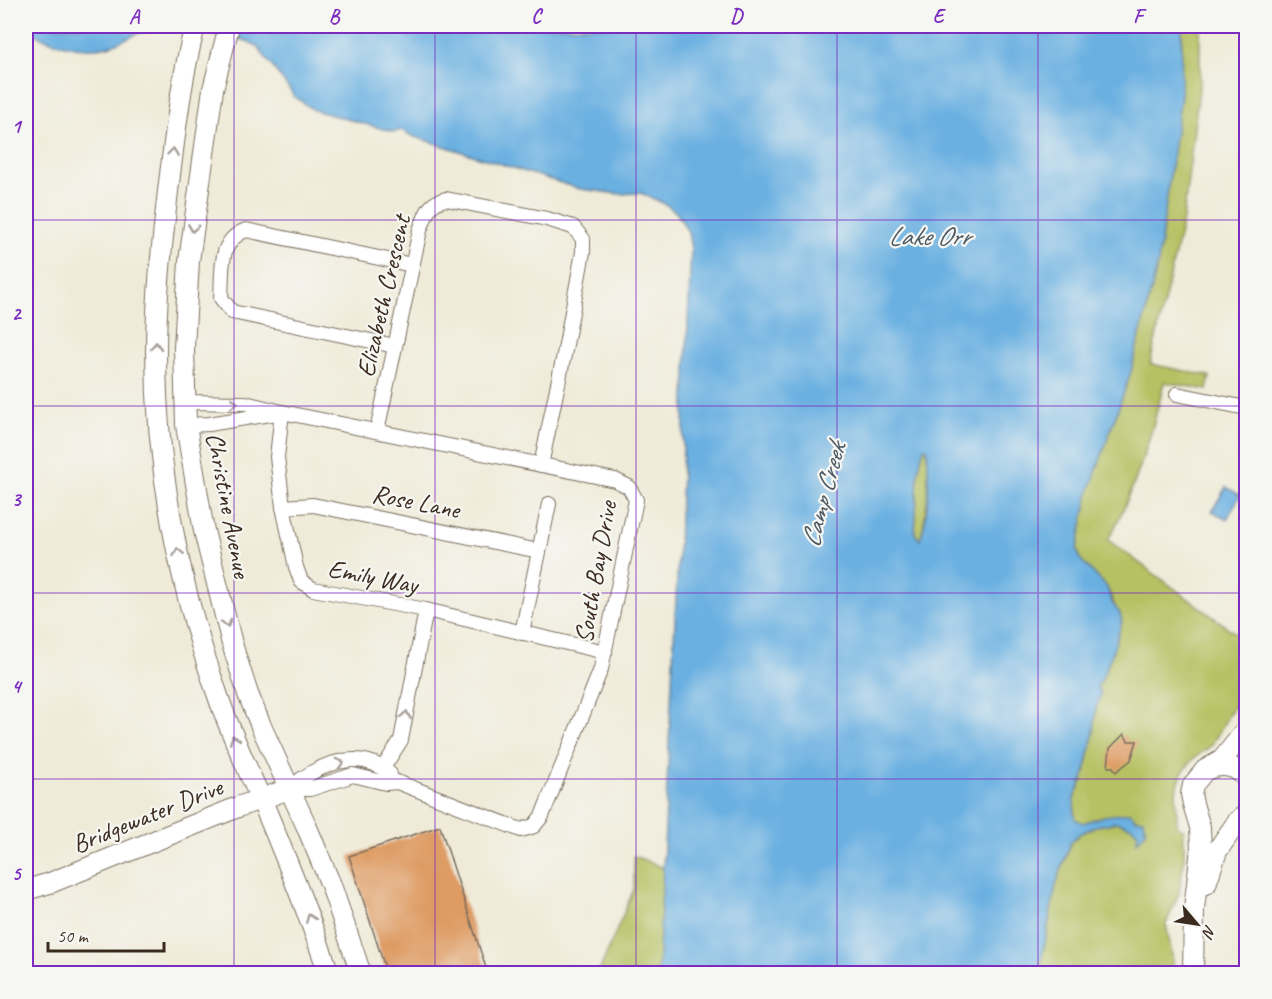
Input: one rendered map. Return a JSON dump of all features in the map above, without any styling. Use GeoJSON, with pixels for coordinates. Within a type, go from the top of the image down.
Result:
{"type":"FeatureCollection","features":[{"type":"Feature","properties":{"kind":"main road"},"geometry":{"type":"LineString","coordinates":[[195,26],[173,149],[160,254],[156,354],[159,424],[166,480],[179,561],[200,638],[228,724],[301,896],[329,974]]}},
{"type":"Feature","properties":{"kind":"main road","name":"Christine Avenue"},"geometry":{"type":"LineString","coordinates":[[229,26],[213,89],[189,261],[186,290],[186,425],[204,531],[232,644],[248,694],[331,885],[361,974]]}},
{"type":"Feature","properties":{"kind":"main road"},"geometry":{"type":"LineString","coordinates":[[158,404],[185,402]]}},
{"type":"Feature","properties":{"kind":"main road"},"geometry":{"type":"LineString","coordinates":[[159,424],[186,425]]}},
{"type":"Feature","properties":{"kind":"main road"},"geometry":{"type":"LineString","coordinates":[[1243,818],[1229,826],[1210,824],[1197,813],[1192,804],[1191,794],[1193,785],[1205,770],[1222,760],[1246,730]]}},
{"type":"Feature","properties":{"kind":"main road"},"geometry":{"type":"LineString","coordinates":[[1205,770],[1225,765],[1234,768],[1246,778]]}},
{"type":"Feature","properties":{"kind":"main road","name":"Bridgewater Drive"},"geometry":{"type":"LineString","coordinates":[[26,891],[289,789]]}},
{"type":"Feature","properties":{"kind":"main road"},"geometry":{"type":"LineString","coordinates":[[1193,974],[1194,909],[1201,849],[1197,813]]}},
{"type":"Feature","properties":{"kind":"main road"},"geometry":{"type":"LineString","coordinates":[[1201,974],[1200,929],[1206,883],[1217,851],[1243,818]]}},
{"type":"Feature","properties":{"kind":"street","name":"Elizabeth Crescent"},"geometry":{"type":"LineString","coordinates":[[377,431],[420,230],[429,207],[436,201],[446,199],[547,219],[573,227],[583,239],[583,252],[541,465]]}},
{"type":"Feature","properties":{"kind":"street"},"geometry":{"type":"LineString","coordinates":[[395,346],[232,312],[221,298],[224,254],[228,242],[237,233],[246,230],[412,265]]}},
{"type":"Feature","properties":{"kind":"street"},"geometry":{"type":"LineString","coordinates":[[1177,394],[1246,408]]}},
{"type":"Feature","properties":{"kind":"street","name":"South Bay Drive"},"geometry":{"type":"LineString","coordinates":[[185,402],[245,403],[615,480],[629,487],[636,500],[601,669],[542,816],[534,826],[521,830],[504,824],[397,782],[375,762],[360,759],[345,760],[304,776],[289,789]]}},
{"type":"Feature","properties":{"kind":"street","name":"South Bay Drive"},"geometry":{"type":"LineString","coordinates":[[186,425],[209,424],[282,412]]}},
{"type":"Feature","properties":{"kind":"street","name":"Emily Way"},"geometry":{"type":"LineString","coordinates":[[282,412],[277,457],[283,507],[296,567],[302,581],[313,589],[426,610],[605,652]]}},
{"type":"Feature","properties":{"kind":"street"},"geometry":{"type":"LineString","coordinates":[[522,633],[549,504]]}},
{"type":"Feature","properties":{"kind":"street","name":"Rose Lane"},"geometry":{"type":"LineString","coordinates":[[283,507],[313,505],[539,551]]}},
{"type":"Feature","properties":{"kind":"street"},"geometry":{"type":"LineString","coordinates":[[383,768],[401,740],[426,610]]}},
{"type":"Feature","properties":{"kind":"street","name":"South Bay Drive"},"geometry":{"type":"LineString","coordinates":[[289,789],[310,789],[353,775],[386,783],[397,782]]}},
{"type":"Feature","properties":{"kind":"green space"},"geometry":{"type":"Polygon","coordinates":[[[1182,26],[1200,26],[1200,80],[1183,219],[1150,364],[1210,376],[1207,390],[1164,382],[1141,463],[1126,503],[1108,540],[1246,641],[1246,685],[1211,746],[1193,759],[1182,773],[1176,791],[1177,825],[1184,830],[1184,858],[1179,893],[1166,924],[1174,973],[1039,974],[1056,884],[1071,843],[1079,834],[1096,826],[1117,822],[1132,827],[1138,833],[1137,840],[1146,830],[1136,819],[1104,816],[1083,823],[1075,819],[1074,798],[1084,777],[1100,694],[1096,686],[1101,681],[1112,654],[1117,611],[1107,587],[1080,559],[1077,549],[1089,492],[1130,375],[1158,263],[1181,94],[1182,26]]]}},
{"type":"Feature","properties":{"kind":"green space"},"geometry":{"type":"Polygon","coordinates":[[[923,447],[927,449],[928,484],[927,507],[920,541],[915,534],[918,472],[923,447]]]}},
{"type":"Feature","properties":{"kind":"green space"},"geometry":{"type":"Polygon","coordinates":[[[634,856],[664,868],[658,973],[598,974],[634,889],[634,856]]]}},
{"type":"Feature","properties":{"kind":"green space"},"geometry":{"type":"Polygon","coordinates":[[[759,963],[795,968],[811,973],[743,974],[748,966],[759,963]]]}},
{"type":"Feature","properties":{"kind":"water"},"geometry":{"type":"Polygon","coordinates":[[[26,26],[167,26],[139,33],[108,46],[87,48],[45,39],[26,31],[26,26]]]}},
{"type":"Feature","properties":{"kind":"water","name":"Lake Orr"},"geometry":{"type":"Polygon","coordinates":[[[174,26],[1182,26],[1181,94],[1158,263],[1130,375],[1089,492],[1077,549],[1080,559],[1107,587],[1122,622],[1112,654],[1097,686],[1101,694],[1096,708],[1094,732],[1084,777],[1074,798],[1075,819],[1083,823],[1104,816],[1130,813],[1136,819],[1143,819],[1146,831],[1137,842],[1138,833],[1132,827],[1117,822],[1096,826],[1079,834],[1071,842],[1056,884],[1039,973],[811,974],[789,966],[762,963],[749,966],[743,973],[658,973],[691,249],[688,232],[677,213],[665,204],[641,193],[619,194],[580,189],[412,136],[402,130],[394,132],[314,110],[295,97],[257,46],[247,41],[174,26]],[[924,447],[918,472],[915,534],[920,540],[927,506],[927,449],[924,447]]]}},
{"type":"Feature","properties":{"kind":"water"},"geometry":{"type":"Polygon","coordinates":[[[1226,487],[1240,495],[1227,519],[1212,511],[1226,487]]]}},
{"type":"Feature","properties":{"kind":"building"},"geometry":{"type":"Polygon","coordinates":[[[1124,734],[1128,741],[1137,741],[1131,760],[1116,772],[1113,767],[1108,767],[1110,748],[1124,734]]]}},
{"type":"Feature","properties":{"kind":"building"},"geometry":{"type":"Polygon","coordinates":[[[440,826],[488,974],[387,974],[349,856],[440,826]]]}},
{"type":"Feature","properties":{"kind":"water label","name":"Camp Creek"},"geometry":{"type":"Point","coordinates":[823,495]}}]}
